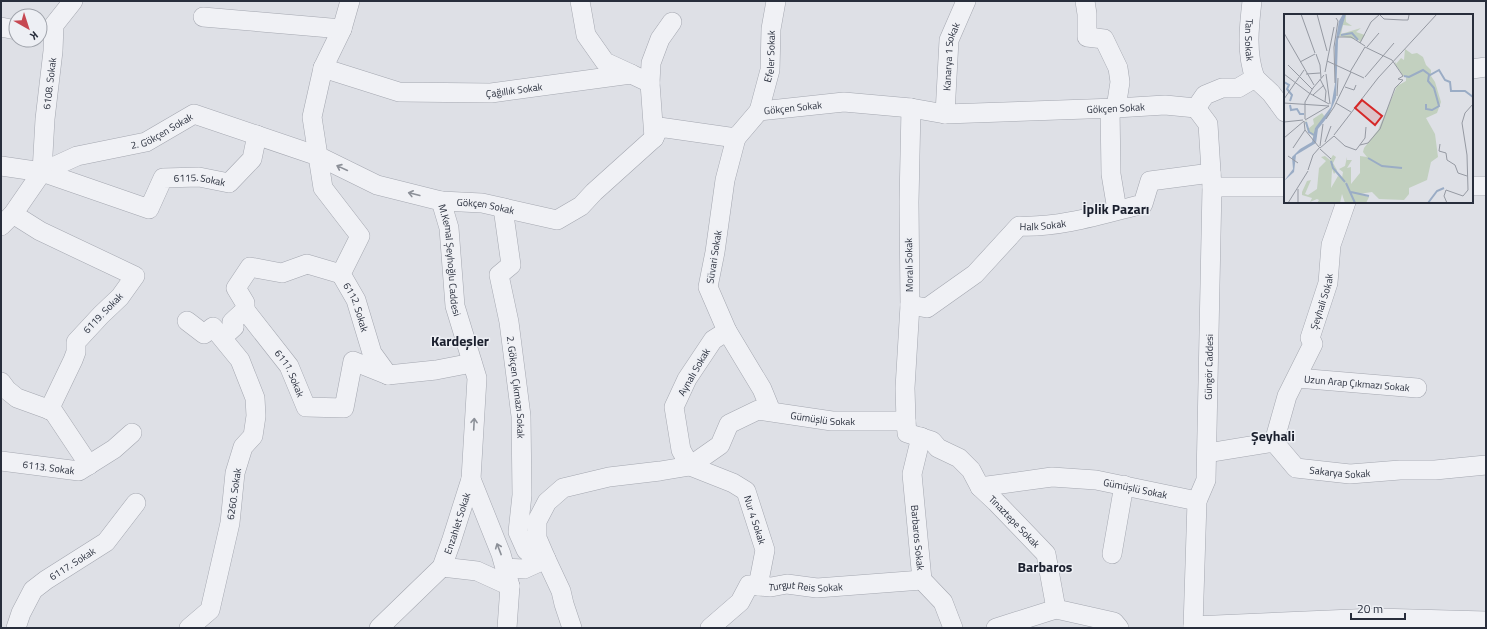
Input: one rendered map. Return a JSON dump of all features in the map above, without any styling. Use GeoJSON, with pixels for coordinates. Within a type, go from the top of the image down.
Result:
{"type":"FeatureCollection","features":[{"type":"Feature","properties":{"kind":"street","name":"6108. Sokak"},"geometry":{"type":"LineString","coordinates":[[48,31],[73,1]]}},
{"type":"Feature","properties":{"kind":"street"},"geometry":{"type":"LineString","coordinates":[[318,156],[312,116],[323,68],[342,29],[350,1]]}},
{"type":"Feature","properties":{"kind":"street"},"geometry":{"type":"LineString","coordinates":[[580,1],[586,35],[605,62],[650,83]]}},
{"type":"Feature","properties":{"kind":"street","name":"Efeler Sokak"},"geometry":{"type":"LineString","coordinates":[[759,111],[770,70],[771,29],[776,1]]}},
{"type":"Feature","properties":{"kind":"street","name":"Kanarya 1 Sokak"},"geometry":{"type":"LineString","coordinates":[[945,114],[949,40],[966,1]]}},
{"type":"Feature","properties":{"kind":"street"},"geometry":{"type":"LineString","coordinates":[[1085,1],[1088,37],[1104,39],[1118,68],[1120,82],[1113,108],[1111,174],[1117,210]]}},
{"type":"Feature","properties":{"kind":"street","name":"Tan Sokak"},"geometry":{"type":"LineString","coordinates":[[1252,1],[1248,28],[1250,45],[1249,58],[1255,78]]}},
{"type":"Feature","properties":{"kind":"street"},"geometry":{"type":"LineString","coordinates":[[203,17],[342,29]]}},
{"type":"Feature","properties":{"kind":"street"},"geometry":{"type":"LineString","coordinates":[[654,138],[650,83],[651,63],[660,38],[672,22]]}},
{"type":"Feature","properties":{"kind":"street","name":"6108. Sokak"},"geometry":{"type":"LineString","coordinates":[[42,172],[47,48]]}},
{"type":"Feature","properties":{"kind":"street"},"geometry":{"type":"LineString","coordinates":[[1473,69],[1486,67]]}},
{"type":"Feature","properties":{"kind":"street","name":"Çağıllık Sokak"},"geometry":{"type":"LineString","coordinates":[[323,68],[399,92],[491,93],[631,74]]}},
{"type":"Feature","properties":{"kind":"street"},"geometry":{"type":"LineString","coordinates":[[1196,108],[1205,95],[1222,88],[1238,88],[1255,78],[1271,93],[1284,111]]}},
{"type":"Feature","properties":{"kind":"street","name":"Gökçen Sokak"},"geometry":{"type":"LineString","coordinates":[[441,201],[482,203],[557,220],[581,206],[594,192],[654,138],[659,127],[736,138],[759,111],[844,102],[911,108],[945,114],[1165,105],[1196,108]]}},
{"type":"Feature","properties":{"kind":"street","name":"Moralı Sokak"},"geometry":{"type":"LineString","coordinates":[[906,421],[905,388],[910,305],[908,202],[911,108]]}},
{"type":"Feature","properties":{"kind":"street","name":"Güngör Caddesi"},"geometry":{"type":"LineString","coordinates":[[1193,627],[1197,501],[1206,480],[1212,180],[1208,124],[1196,108]]}},
{"type":"Feature","properties":{"kind":"street","name":"2. Gökçen Sokak"},"geometry":{"type":"LineString","coordinates":[[42,172],[77,156],[146,142],[194,114],[318,156]]}},
{"type":"Feature","properties":{"kind":"street","name":"6115. Sokak"},"geometry":{"type":"LineString","coordinates":[[42,172],[149,209],[163,178],[199,177],[229,183],[252,159],[257,135]]}},
{"type":"Feature","properties":{"kind":"street","name":"Süvari Sokak"},"geometry":{"type":"LineString","coordinates":[[736,138],[725,180],[715,252],[708,287],[727,331],[762,389],[771,411]]}},
{"type":"Feature","properties":{"kind":"street","name":"M.Kemal Şeyhoğlu Caddesi"},"geometry":{"type":"LineString","coordinates":[[318,156],[378,185],[441,201],[449,228],[455,306],[477,378],[471,478],[501,554],[510,586],[507,628]]}},
{"type":"Feature","properties":{"kind":"street","name":"6112. Sokak"},"geometry":{"type":"LineString","coordinates":[[318,156],[323,188],[360,236],[341,274],[356,300],[372,353],[388,375]]}},
{"type":"Feature","properties":{"kind":"street"},"geometry":{"type":"LineString","coordinates":[[1,166],[42,172],[7,220]]}},
{"type":"Feature","properties":{"kind":"street"},"geometry":{"type":"LineString","coordinates":[[1212,180],[1284,187]]}},
{"type":"Feature","properties":{"kind":"street","name":"Halk Sokak"},"geometry":{"type":"LineString","coordinates":[[910,305],[927,308],[975,274],[1019,226],[1037,227],[1085,218],[1143,204],[1150,181],[1212,180]]}},
{"type":"Feature","properties":{"kind":"street"},"geometry":{"type":"LineString","coordinates":[[1473,186],[1486,186]]}},
{"type":"Feature","properties":{"kind":"street","name":"Şeyhali Sokak"},"geometry":{"type":"LineString","coordinates":[[1274,442],[1287,396],[1313,344],[1310,338],[1328,283],[1331,244],[1346,203]]}},
{"type":"Feature","properties":{"kind":"street","name":"2. Gökçen Çıkmazı Sokak"},"geometry":{"type":"LineString","coordinates":[[503,208],[511,265],[499,275],[509,322],[521,416],[522,495],[518,532],[526,550],[532,555],[546,559]]}},
{"type":"Feature","properties":{"kind":"street","name":"6119. Sokak"},"geometry":{"type":"LineString","coordinates":[[7,220],[40,231],[135,276],[120,297],[100,314],[76,342],[74,360],[49,410]]}},
{"type":"Feature","properties":{"kind":"street"},"geometry":{"type":"LineString","coordinates":[[222,337],[234,327],[232,322],[244,310],[244,303],[236,288],[250,267],[282,273],[307,264],[341,274]]}},
{"type":"Feature","properties":{"kind":"street","name":"6111. Sokak"},"geometry":{"type":"LineString","coordinates":[[244,310],[289,366],[306,407],[344,408],[353,361],[388,375],[436,370],[472,363]]}},
{"type":"Feature","properties":{"kind":"street","name":"6260. Sokak"},"geometry":{"type":"LineString","coordinates":[[187,321],[204,334],[213,326],[240,360],[255,398],[256,416],[253,436],[243,447],[235,473],[230,523],[210,610],[189,628]]}},
{"type":"Feature","properties":{"kind":"street","name":"Aynalı Sokak"},"geometry":{"type":"LineString","coordinates":[[690,466],[681,450],[674,407],[688,379],[713,340],[727,331]]}},
{"type":"Feature","properties":{"kind":"street","name":"Uzun Arap Çıkmazı Sokak"},"geometry":{"type":"LineString","coordinates":[[1297,378],[1417,388]]}},
{"type":"Feature","properties":{"kind":"street"},"geometry":{"type":"LineString","coordinates":[[1,382],[7,390],[17,398],[53,411],[89,465]]}},
{"type":"Feature","properties":{"kind":"street","name":"Gümüşlü Sokak"},"geometry":{"type":"LineString","coordinates":[[572,628],[561,591],[537,538],[537,521],[547,502],[563,488],[609,477],[690,466],[720,445],[729,424],[758,410],[832,421],[906,421]]}},
{"type":"Feature","properties":{"kind":"street"},"geometry":{"type":"LineString","coordinates":[[906,421],[907,433],[932,441],[938,448],[959,458],[971,470],[980,487]]}},
{"type":"Feature","properties":{"kind":"street","name":"6113. Sokak"},"geometry":{"type":"LineString","coordinates":[[1,460],[79,471],[114,449],[132,433]]}},
{"type":"Feature","properties":{"kind":"street","name":"Barbaros Sokak"},"geometry":{"type":"LineString","coordinates":[[921,437],[912,474],[922,580],[944,602],[953,628]]}},
{"type":"Feature","properties":{"kind":"street"},"geometry":{"type":"LineString","coordinates":[[1207,453],[1274,442]]}},
{"type":"Feature","properties":{"kind":"street","name":"Sakarya Sokak"},"geometry":{"type":"LineString","coordinates":[[1274,442],[1296,468],[1350,474],[1400,470],[1435,470],[1486,465]]}},
{"type":"Feature","properties":{"kind":"street","name":"Nur 4 Sokak"},"geometry":{"type":"LineString","coordinates":[[690,466],[733,483],[746,491],[765,550],[758,586]]}},
{"type":"Feature","properties":{"kind":"street","name":"Gümüşlü Sokak"},"geometry":{"type":"LineString","coordinates":[[980,487],[1052,477],[1096,480],[1197,501]]}},
{"type":"Feature","properties":{"kind":"street","name":"Enzahlet Sokak"},"geometry":{"type":"LineString","coordinates":[[379,628],[442,567],[452,542],[471,478]]}},
{"type":"Feature","properties":{"kind":"street"},"geometry":{"type":"LineString","coordinates":[[1112,554],[1124,485]]}},
{"type":"Feature","properties":{"kind":"street","name":"Tınaztepe Sokak"},"geometry":{"type":"LineString","coordinates":[[980,487],[1046,554],[1056,609]]}},
{"type":"Feature","properties":{"kind":"street","name":"6117. Sokak"},"geometry":{"type":"LineString","coordinates":[[16,628],[21,613],[33,590],[46,580],[106,542],[136,503]]}},
{"type":"Feature","properties":{"kind":"street"},"geometry":{"type":"LineString","coordinates":[[505,568],[524,569],[546,559]]}},
{"type":"Feature","properties":{"kind":"street","name":"Enzahlet Sokak"},"geometry":{"type":"LineString","coordinates":[[442,567],[477,571],[510,586]]}},
{"type":"Feature","properties":{"kind":"street","name":"Turgut Reis Sokak"},"geometry":{"type":"LineString","coordinates":[[710,628],[740,602],[749,585],[771,587],[786,584],[818,588],[922,580]]}},
{"type":"Feature","properties":{"kind":"street"},"geometry":{"type":"LineString","coordinates":[[996,628],[1056,609],[1114,622],[1119,628]]}},
{"type":"Feature","properties":{"kind":"street"},"geometry":{"type":"LineString","coordinates":[[1193,627],[1376,618],[1486,621]]}},
{"type":"Feature","properties":{"kind":"district","name":"İplik Pazarı"},"geometry":{"type":"Point","coordinates":[1116,208]}},
{"type":"Feature","properties":{"kind":"district","name":"Kardeşler"},"geometry":{"type":"Point","coordinates":[460,340]}},
{"type":"Feature","properties":{"kind":"district","name":"Şeyhali"},"geometry":{"type":"Point","coordinates":[1273,435]}},
{"type":"Feature","properties":{"kind":"district","name":"Barbaros"},"geometry":{"type":"Point","coordinates":[1045,566]}}]}
